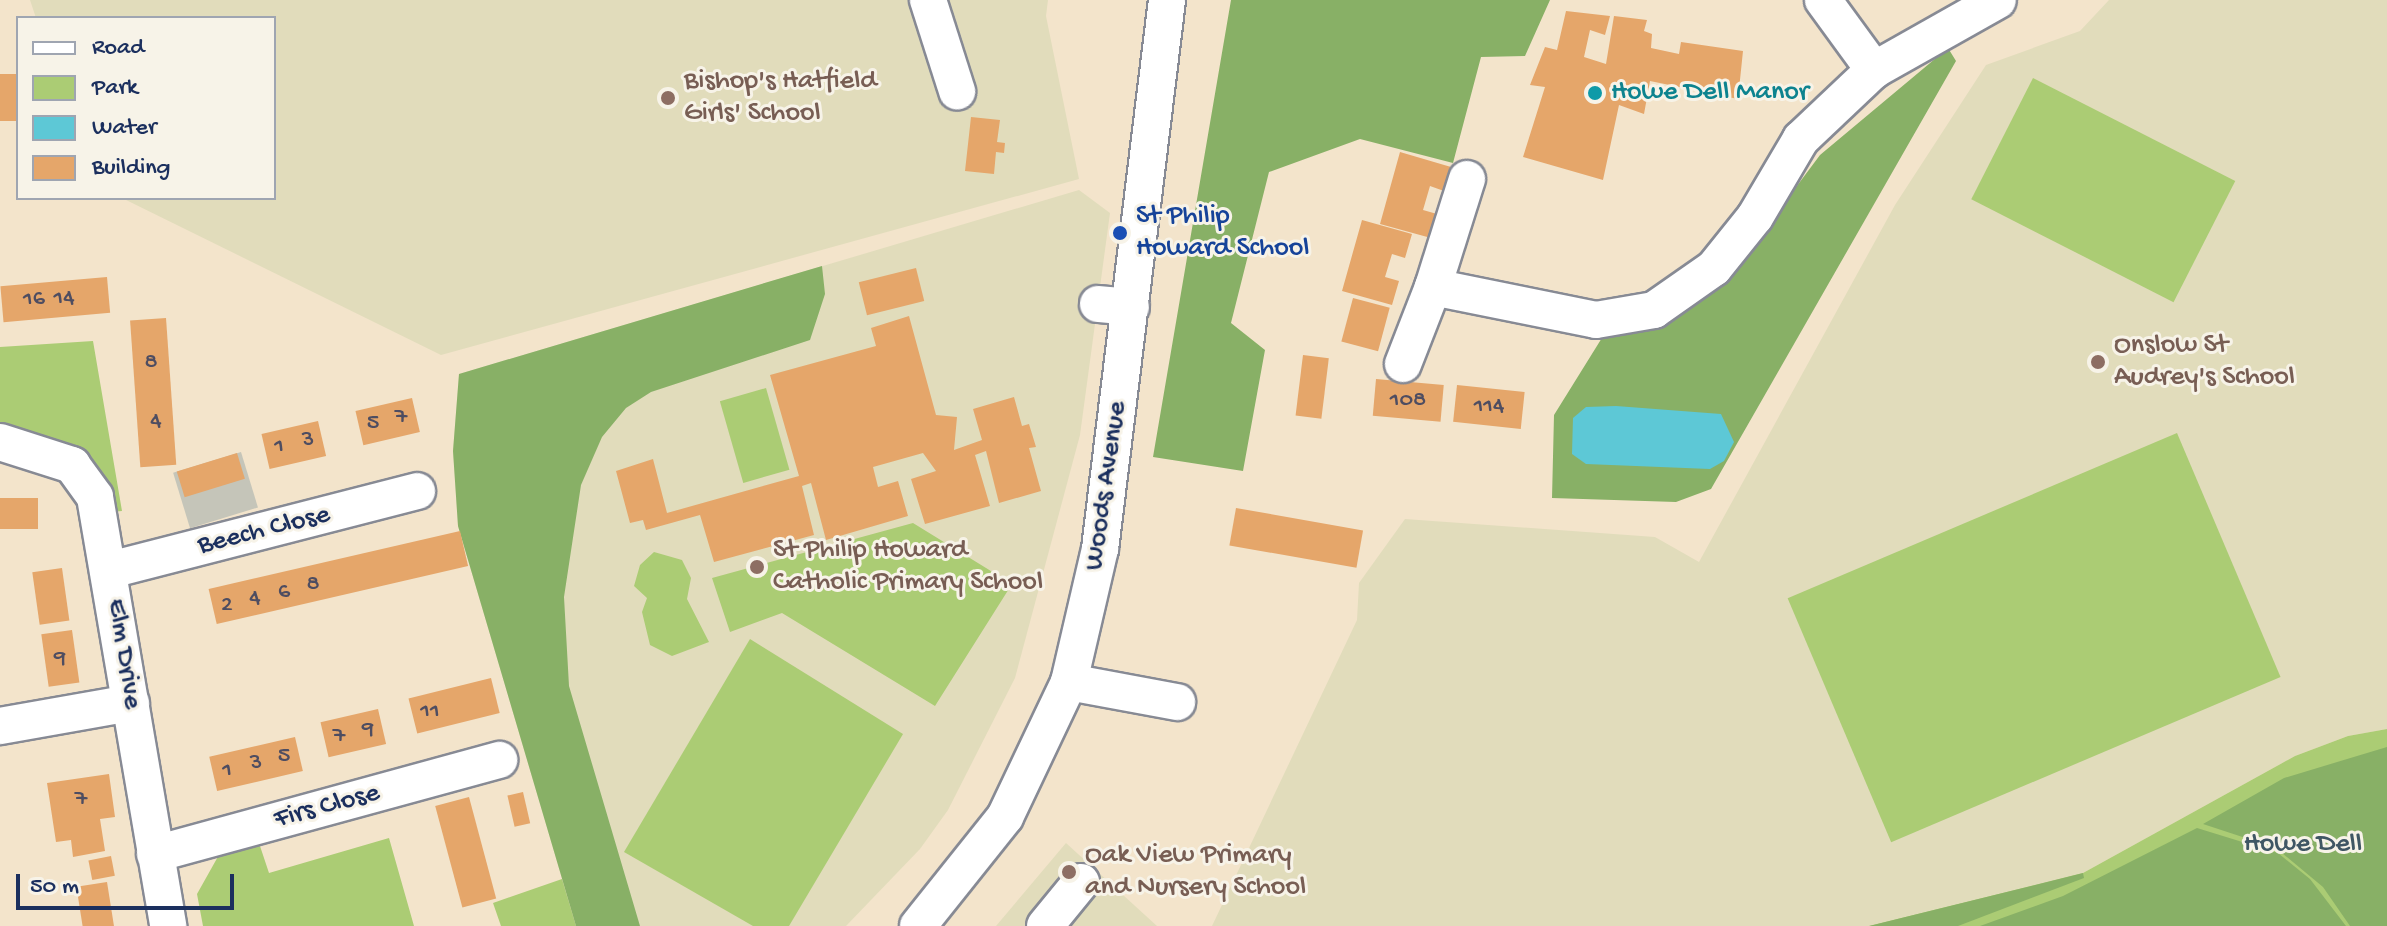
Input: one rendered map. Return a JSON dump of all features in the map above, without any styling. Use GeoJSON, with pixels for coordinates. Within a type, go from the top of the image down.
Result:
{"type":"FeatureCollection","features":[{"type":"Feature","properties":{"kind":"street"},"geometry":{"type":"LineString","coordinates":[[928,0],[957,91]]}},
{"type":"Feature","properties":{"kind":"street","name":"Woods Avenue"},"geometry":{"type":"LineString","coordinates":[[918,926],[1005,817],[1069,682],[1100,549],[1114,306],[1167,0]]}},
{"type":"Feature","properties":{"kind":"street"},"geometry":{"type":"LineString","coordinates":[[1823,0],[1874,70]]}},
{"type":"Feature","properties":{"kind":"street"},"geometry":{"type":"LineString","coordinates":[[1433,287],[1596,320],[1654,310],[1714,268],[1755,217],[1801,139],[1874,70],[1998,0]]}},
{"type":"Feature","properties":{"kind":"street"},"geometry":{"type":"LineString","coordinates":[[1403,364],[1433,287],[1467,179]]}},
{"type":"Feature","properties":{"kind":"street","name":"Elm Drive"},"geometry":{"type":"LineString","coordinates":[[0,442],[72,465],[95,497],[110,570],[168,926]]}},
{"type":"Feature","properties":{"kind":"street","name":"Beech Close"},"geometry":{"type":"LineString","coordinates":[[110,570],[417,491]]}},
{"type":"Feature","properties":{"kind":"street"},"geometry":{"type":"LineString","coordinates":[[1069,682],[1177,702]]}},
{"type":"Feature","properties":{"kind":"street"},"geometry":{"type":"LineString","coordinates":[[0,726],[131,703]]}},
{"type":"Feature","properties":{"kind":"street","name":"Firs Close"},"geometry":{"type":"LineString","coordinates":[[155,854],[499,760]]}},
{"type":"Feature","properties":{"kind":"street"},"geometry":{"type":"LineString","coordinates":[[1045,926],[1081,882]]}},
{"type":"Feature","properties":{"kind":"shaded area","name":"Bishop's Hatfield Girls' School"},"geometry":{"type":"Polygon","coordinates":[[[30,0],[1048,0],[1046,16],[1079,179],[441,355],[126,200],[276,200],[276,16],[35,16],[30,0]]]}},
{"type":"Feature","properties":{"kind":"shaded area","name":"Onslow St Audrey's School"},"geometry":{"type":"Polygon","coordinates":[[[2109,0],[2387,0],[2387,729],[2348,736],[2295,756],[2083,873],[1869,926],[1212,926],[1357,620],[1359,583],[1405,519],[1655,537],[1699,562],[1895,205],[1986,65],[2080,31],[2109,0]]]}},
{"type":"Feature","properties":{"kind":"shaded area","name":"St Philip Howard Catholic Primary School"},"geometry":{"type":"Polygon","coordinates":[[[1079,190],[1110,213],[1080,435],[1015,678],[948,810],[920,849],[846,926],[576,926],[458,526],[453,451],[459,374],[1079,190]]]}},
{"type":"Feature","properties":{"kind":"shaded area"},"geometry":{"type":"Polygon","coordinates":[[[241,452],[258,507],[190,528],[173,473],[241,452]]]}},
{"type":"Feature","properties":{"kind":"shaded area","name":"Oak View Primary and Nursery School"},"geometry":{"type":"Polygon","coordinates":[[[1066,843],[1157,926],[996,926],[1066,843]]]}},
{"type":"Feature","properties":{"kind":"green space"},"geometry":{"type":"Polygon","coordinates":[[[1231,0],[1550,0],[1525,56],[1481,57],[1453,163],[1360,139],[1269,172],[1231,323],[1265,350],[1243,471],[1153,457],[1231,0]]]}},
{"type":"Feature","properties":{"kind":"green space"},"geometry":{"type":"Polygon","coordinates":[[[1948,48],[1956,61],[1711,489],[1676,502],[1552,498],[1554,415],[1605,333],[1669,323],[1725,282],[1820,155],[1948,48]]]}},
{"type":"Feature","properties":{"kind":"green space"},"geometry":{"type":"Polygon","coordinates":[[[2033,78],[2235,181],[2174,302],[1971,199],[2033,78]]]}},
{"type":"Feature","properties":{"kind":"green space"},"geometry":{"type":"Polygon","coordinates":[[[822,266],[825,294],[810,340],[651,392],[626,408],[602,437],[581,485],[564,597],[569,686],[640,926],[576,926],[458,526],[453,451],[459,374],[822,266]]]}},
{"type":"Feature","properties":{"kind":"green space"},"geometry":{"type":"Polygon","coordinates":[[[93,341],[122,511],[111,512],[63,443],[0,423],[0,347],[93,341]]]}},
{"type":"Feature","properties":{"kind":"green space"},"geometry":{"type":"Polygon","coordinates":[[[766,388],[789,470],[743,483],[720,401],[766,388]]]}},
{"type":"Feature","properties":{"kind":"green space"},"geometry":{"type":"Polygon","coordinates":[[[2177,433],[2281,677],[1891,842],[1788,598],[2177,433]]]}},
{"type":"Feature","properties":{"kind":"green space"},"geometry":{"type":"Polygon","coordinates":[[[913,523],[1012,584],[935,706],[782,613],[730,632],[712,578],[913,523]]]}},
{"type":"Feature","properties":{"kind":"green space"},"geometry":{"type":"Polygon","coordinates":[[[654,552],[682,560],[691,578],[687,599],[709,642],[672,656],[650,645],[642,612],[647,598],[634,586],[640,565],[654,552]]]}},
{"type":"Feature","properties":{"kind":"green space"},"geometry":{"type":"Polygon","coordinates":[[[750,639],[903,734],[789,926],[753,926],[624,852],[750,639]]]}},
{"type":"Feature","properties":{"kind":"green space","name":"Howe Dell"},"geometry":{"type":"Polygon","coordinates":[[[2387,729],[2387,926],[1869,926],[2083,873],[2295,756],[2348,736],[2387,729]]]}},
{"type":"Feature","properties":{"kind":"green space"},"geometry":{"type":"Polygon","coordinates":[[[2387,747],[2387,926],[2350,926],[2323,887],[2276,848],[2203,824],[2284,778],[2387,747]]]}},
{"type":"Feature","properties":{"kind":"green space"},"geometry":{"type":"Polygon","coordinates":[[[2197,828],[2278,853],[2310,879],[2346,926],[1980,926],[2063,896],[2197,828]]]}},
{"type":"Feature","properties":{"kind":"green space"},"geometry":{"type":"Polygon","coordinates":[[[389,838],[414,926],[203,926],[197,894],[220,853],[260,846],[269,873],[389,838]]]}},
{"type":"Feature","properties":{"kind":"green space"},"geometry":{"type":"Polygon","coordinates":[[[2083,873],[2084,878],[1958,926],[1869,926],[2083,873]]]}},
{"type":"Feature","properties":{"kind":"green space"},"geometry":{"type":"Polygon","coordinates":[[[562,879],[576,926],[501,926],[493,903],[562,879]]]}},
{"type":"Feature","properties":{"kind":"water"},"geometry":{"type":"Polygon","coordinates":[[[1616,406],[1721,414],[1734,442],[1724,461],[1710,469],[1586,464],[1572,454],[1573,418],[1586,407],[1616,406]]]}},
{"type":"Feature","properties":{"kind":"building","name":"Howe Dell Manor"},"geometry":{"type":"Polygon","coordinates":[[[1566,11],[1610,16],[1605,35],[1590,30],[1584,57],[1606,64],[1614,16],[1647,20],[1644,31],[1652,34],[1651,48],[1679,54],[1681,42],[1743,51],[1738,99],[1650,81],[1644,114],[1619,105],[1603,180],[1523,157],[1545,87],[1530,85],[1545,47],[1557,50],[1566,11]]]}},
{"type":"Feature","properties":{"kind":"building"},"geometry":{"type":"Polygon","coordinates":[[[0,74],[16,74],[16,121],[0,121],[0,74]]]}},
{"type":"Feature","properties":{"kind":"building"},"geometry":{"type":"Polygon","coordinates":[[[971,117],[1000,120],[997,142],[1005,143],[1004,153],[996,152],[994,174],[965,171],[971,117]]]}},
{"type":"Feature","properties":{"kind":"building"},"geometry":{"type":"Polygon","coordinates":[[[1400,152],[1451,167],[1444,191],[1430,186],[1423,210],[1437,214],[1431,238],[1380,224],[1400,152]]]}},
{"type":"Feature","properties":{"kind":"building"},"geometry":{"type":"Polygon","coordinates":[[[1362,220],[1412,234],[1405,258],[1392,254],[1385,277],[1399,281],[1392,305],[1342,291],[1362,220]]]}},
{"type":"Feature","properties":{"kind":"building"},"geometry":{"type":"Polygon","coordinates":[[[916,268],[924,301],[867,315],[859,282],[916,268]]]}},
{"type":"Feature","properties":{"kind":"building"},"geometry":{"type":"Polygon","coordinates":[[[107,277],[110,313],[4,322],[0,286],[107,277]]]}},
{"type":"Feature","properties":{"kind":"building"},"geometry":{"type":"Polygon","coordinates":[[[1353,298],[1390,308],[1378,351],[1341,341],[1353,298]]]}},
{"type":"Feature","properties":{"kind":"building"},"geometry":{"type":"Polygon","coordinates":[[[909,316],[936,415],[957,417],[954,450],[982,440],[973,409],[1014,397],[1022,426],[1029,424],[1036,447],[1029,448],[1041,491],[999,503],[986,451],[975,455],[990,506],[925,524],[911,479],[936,471],[923,453],[873,467],[878,487],[898,481],[908,516],[826,540],[811,483],[802,486],[814,535],[714,562],[700,515],[646,530],[643,520],[630,523],[616,471],[653,459],[667,513],[799,476],[770,375],[876,346],[871,328],[909,316]]]}},
{"type":"Feature","properties":{"kind":"building"},"geometry":{"type":"Polygon","coordinates":[[[166,318],[176,465],[140,467],[130,321],[166,318]]]}},
{"type":"Feature","properties":{"kind":"building"},"geometry":{"type":"Polygon","coordinates":[[[1303,355],[1329,358],[1321,419],[1296,416],[1303,355]]]}},
{"type":"Feature","properties":{"kind":"building"},"geometry":{"type":"Polygon","coordinates":[[[1376,379],[1444,385],[1441,422],[1373,416],[1376,379]]]}},
{"type":"Feature","properties":{"kind":"building"},"geometry":{"type":"Polygon","coordinates":[[[1457,385],[1525,392],[1521,429],[1453,422],[1457,385]]]}},
{"type":"Feature","properties":{"kind":"building"},"geometry":{"type":"Polygon","coordinates":[[[412,398],[420,432],[363,445],[355,411],[412,398]]]}},
{"type":"Feature","properties":{"kind":"building"},"geometry":{"type":"Polygon","coordinates":[[[318,421],[326,456],[270,469],[261,434],[318,421]]]}},
{"type":"Feature","properties":{"kind":"building"},"geometry":{"type":"Polygon","coordinates":[[[237,453],[245,479],[185,497],[177,471],[237,453]]]}},
{"type":"Feature","properties":{"kind":"building"},"geometry":{"type":"Polygon","coordinates":[[[0,498],[38,498],[38,529],[0,529],[0,498]]]}},
{"type":"Feature","properties":{"kind":"building"},"geometry":{"type":"Polygon","coordinates":[[[1236,508],[1363,530],[1356,568],[1229,545],[1236,508]]]}},
{"type":"Feature","properties":{"kind":"building"},"geometry":{"type":"Polygon","coordinates":[[[460,531],[468,566],[217,624],[209,589],[460,531]]]}},
{"type":"Feature","properties":{"kind":"building"},"geometry":{"type":"Polygon","coordinates":[[[62,568],[69,620],[40,625],[32,572],[62,568]]]}},
{"type":"Feature","properties":{"kind":"building"},"geometry":{"type":"Polygon","coordinates":[[[72,630],[79,682],[49,687],[41,634],[72,630]]]}},
{"type":"Feature","properties":{"kind":"building"},"geometry":{"type":"Polygon","coordinates":[[[491,678],[500,713],[417,733],[409,699],[491,678]]]}},
{"type":"Feature","properties":{"kind":"building"},"geometry":{"type":"Polygon","coordinates":[[[378,709],[386,744],[329,757],[321,722],[378,709]]]}},
{"type":"Feature","properties":{"kind":"building"},"geometry":{"type":"Polygon","coordinates":[[[295,737],[303,771],[217,791],[209,757],[295,737]]]}},
{"type":"Feature","properties":{"kind":"building"},"geometry":{"type":"Polygon","coordinates":[[[109,774],[115,817],[100,819],[105,851],[73,857],[71,840],[56,842],[47,783],[109,774]]]}},
{"type":"Feature","properties":{"kind":"building"},"geometry":{"type":"Polygon","coordinates":[[[523,792],[530,823],[515,827],[507,796],[523,792]]]}},
{"type":"Feature","properties":{"kind":"building"},"geometry":{"type":"Polygon","coordinates":[[[469,797],[496,898],[462,907],[435,806],[469,797]]]}},
{"type":"Feature","properties":{"kind":"building"},"geometry":{"type":"Polygon","coordinates":[[[111,856],[115,876],[92,880],[88,860],[111,856]]]}},
{"type":"Feature","properties":{"kind":"building"},"geometry":{"type":"Polygon","coordinates":[[[107,882],[114,926],[83,926],[76,887],[107,882]]]}},
{"type":"Feature","properties":{"kind":"place","name":"Howe Dell Manor"},"geometry":{"type":"Point","coordinates":[1595,93]}},
{"type":"Feature","properties":{"kind":"place","name":"Bishop's Hatfield Girls' School"},"geometry":{"type":"Point","coordinates":[668,98]}},
{"type":"Feature","properties":{"kind":"place","name":"St Philip Howard School"},"geometry":{"type":"Point","coordinates":[1120,233]}},
{"type":"Feature","properties":{"kind":"place","name":"Onslow St Audrey's School"},"geometry":{"type":"Point","coordinates":[2098,362]}},
{"type":"Feature","properties":{"kind":"place","name":"St Philip Howard Catholic Primary School"},"geometry":{"type":"Point","coordinates":[757,567]}},
{"type":"Feature","properties":{"kind":"place","name":"Oak View Primary and Nursery School"},"geometry":{"type":"Point","coordinates":[1069,872]}}]}
